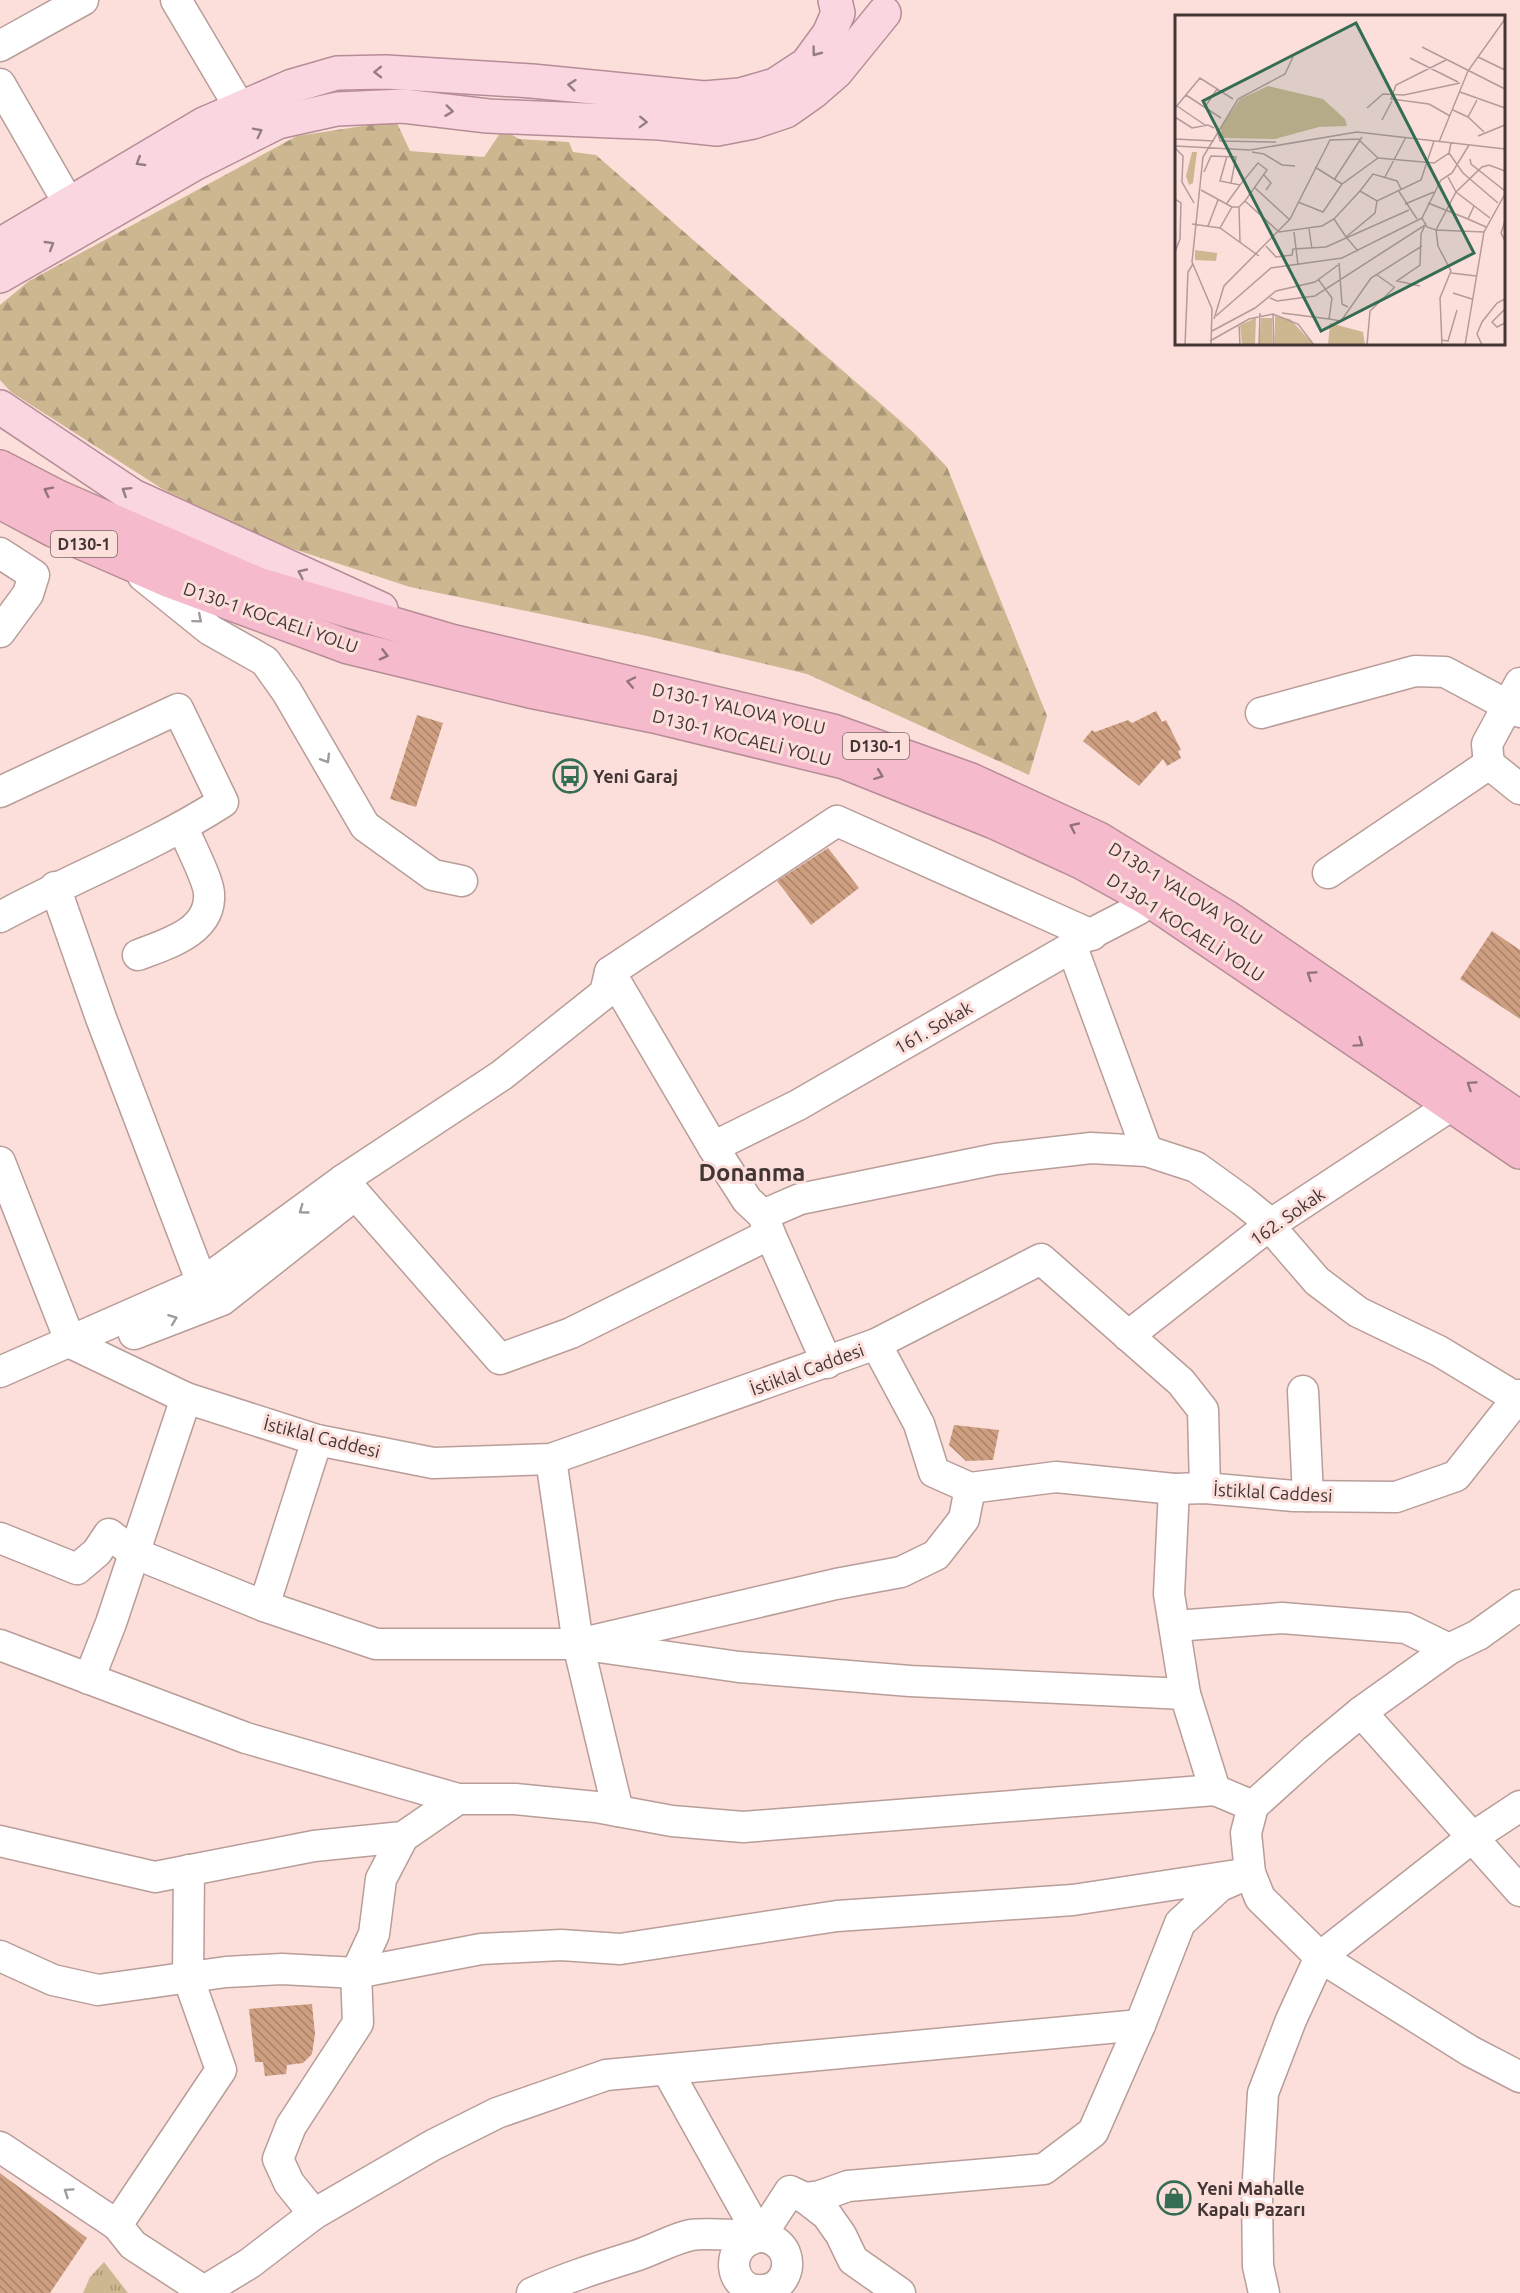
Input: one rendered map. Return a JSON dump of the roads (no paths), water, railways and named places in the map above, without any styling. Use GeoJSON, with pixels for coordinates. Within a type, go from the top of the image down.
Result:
{"type":"FeatureCollection","features":[{"type":"Feature","properties":{"kind":"highway","name":"D130-1 YALOVA YOLU"},"geometry":{"type":"LineString","coordinates":[[0,467],[158,541],[258,584],[451,641],[833,731],[970,780],[1099,838],[1228,918],[1520,1118]]}},
{"type":"Feature","properties":{"kind":"highway","name":"D130-1 KOCAELİ YOLU"},"geometry":{"type":"LineString","coordinates":[[0,502],[118,559],[170,581],[348,647],[530,691],[665,718],[844,762],[994,822],[1083,863],[1148,899],[1520,1152]]}},
{"type":"Feature","properties":{"kind":"main road"},"geometry":{"type":"LineString","coordinates":[[0,276],[189,150],[240,108],[292,86],[337,74],[386,72],[488,78],[704,98],[740,95],[775,85],[807,64],[829,34],[838,13],[835,0]]}},
{"type":"Feature","properties":{"kind":"main road"},"geometry":{"type":"LineString","coordinates":[[0,245],[69,204],[189,150],[278,122],[338,109],[403,106],[489,116],[660,123],[717,129],[753,123],[786,111],[821,86],[836,72],[884,13]]}},
{"type":"Feature","properties":{"kind":"main road"},"geometry":{"type":"LineString","coordinates":[[0,407],[40,436]]}},
{"type":"Feature","properties":{"kind":"main road"},"geometry":{"type":"LineString","coordinates":[[0,412],[133,495],[451,641]]}},
{"type":"Feature","properties":{"kind":"street"},"geometry":{"type":"LineString","coordinates":[[0,46],[83,0]]}},
{"type":"Feature","properties":{"kind":"street"},"geometry":{"type":"LineString","coordinates":[[176,0],[240,108]]}},
{"type":"Feature","properties":{"kind":"street"},"geometry":{"type":"LineString","coordinates":[[488,78],[501,94],[498,110],[489,116]]}},
{"type":"Feature","properties":{"kind":"street"},"geometry":{"type":"LineString","coordinates":[[0,84],[69,204]]}},
{"type":"Feature","properties":{"kind":"street"},"geometry":{"type":"LineString","coordinates":[[0,553],[34,575],[28,594],[0,632]]}},
{"type":"Feature","properties":{"kind":"street"},"geometry":{"type":"LineString","coordinates":[[118,559],[159,587],[210,630],[265,661],[286,692],[365,826],[433,875],[462,881]]}},
{"type":"Feature","properties":{"kind":"street"},"geometry":{"type":"LineString","coordinates":[[1261,713],[1415,671],[1445,672],[1516,700],[1487,744],[1489,764],[1520,789]]}},
{"type":"Feature","properties":{"kind":"street"},"geometry":{"type":"LineString","coordinates":[[0,792],[178,710],[223,802],[183,828],[55,887],[0,917]]}},
{"type":"Feature","properties":{"kind":"street"},"geometry":{"type":"LineString","coordinates":[[1328,873],[1489,764]]}},
{"type":"Feature","properties":{"kind":"street"},"geometry":{"type":"LineString","coordinates":[[0,1384],[79,1347],[212,1291],[527,1055],[605,993],[610,972],[837,821],[1082,941],[1147,1151]]}},
{"type":"Feature","properties":{"kind":"street"},"geometry":{"type":"LineString","coordinates":[[138,955],[183,937],[204,918],[209,893],[183,828]]}},
{"type":"Feature","properties":{"kind":"street"},"geometry":{"type":"LineString","coordinates":[[55,887],[101,1018],[212,1291]]}},
{"type":"Feature","properties":{"kind":"street","name":"161. Sokak"},"geometry":{"type":"LineString","coordinates":[[713,1147],[798,1105],[1082,941],[1122,915],[1138,909],[1148,899]]}},
{"type":"Feature","properties":{"kind":"street"},"geometry":{"type":"LineString","coordinates":[[610,972],[713,1147],[747,1200],[767,1225],[827,1363]]}},
{"type":"Feature","properties":{"kind":"street","name":"162. Sokak"},"geometry":{"type":"LineString","coordinates":[[1128,1336],[1271,1224],[1452,1105]]}},
{"type":"Feature","properties":{"kind":"street"},"geometry":{"type":"LineString","coordinates":[[349,1187],[500,1359],[571,1333],[767,1225],[800,1199],[996,1159],[1090,1148],[1147,1151],[1196,1167],[1271,1224],[1279,1238],[1317,1281],[1358,1312],[1438,1351],[1519,1398]]}},
{"type":"Feature","properties":{"kind":"street"},"geometry":{"type":"LineString","coordinates":[[0,1162],[79,1347]]}},
{"type":"Feature","properties":{"kind":"street"},"geometry":{"type":"LineString","coordinates":[[876,1344],[1041,1259],[1181,1382],[1203,1410],[1205,1488]]}},
{"type":"Feature","properties":{"kind":"street","name":"İstiklal Caddesi"},"geometry":{"type":"LineString","coordinates":[[79,1347],[186,1398],[317,1440],[433,1463],[551,1459],[876,1344],[919,1424],[934,1472],[970,1488],[1056,1477],[1174,1489],[1205,1488],[1308,1496],[1396,1497],[1456,1476],[1519,1398]]}},
{"type":"Feature","properties":{"kind":"street"},"geometry":{"type":"LineString","coordinates":[[0,1372],[79,1347]]}},
{"type":"Feature","properties":{"kind":"street"},"geometry":{"type":"LineString","coordinates":[[1303,1391],[1308,1496]]}},
{"type":"Feature","properties":{"kind":"street"},"geometry":{"type":"LineString","coordinates":[[89,1679],[186,1398]]}},
{"type":"Feature","properties":{"kind":"street"},"geometry":{"type":"LineString","coordinates":[[264,1606],[317,1440]]}},
{"type":"Feature","properties":{"kind":"street"},"geometry":{"type":"LineString","coordinates":[[551,1459],[578,1644],[618,1811]]}},
{"type":"Feature","properties":{"kind":"street"},"geometry":{"type":"LineString","coordinates":[[578,1644],[836,1584],[901,1572],[936,1555],[964,1519],[970,1488]]}},
{"type":"Feature","properties":{"kind":"street"},"geometry":{"type":"LineString","coordinates":[[1174,1489],[1169,1594],[1185,1694],[1215,1790]]}},
{"type":"Feature","properties":{"kind":"street"},"geometry":{"type":"LineString","coordinates":[[0,1538],[77,1569],[96,1552],[110,1534],[134,1553],[264,1606],[376,1644],[578,1644],[739,1666],[899,1680],[1185,1694]]}},
{"type":"Feature","properties":{"kind":"street"},"geometry":{"type":"LineString","coordinates":[[1520,1605],[1478,1635],[1449,1649],[1361,1712],[1253,1806],[1246,1833],[1250,1874],[1260,1898],[1320,1957],[1470,2051],[1520,2077]]}},
{"type":"Feature","properties":{"kind":"street"},"geometry":{"type":"LineString","coordinates":[[1175,1626],[1282,1618],[1406,1628],[1449,1649]]}},
{"type":"Feature","properties":{"kind":"street"},"geometry":{"type":"LineString","coordinates":[[0,1645],[246,1738],[458,1799],[515,1799],[618,1811],[672,1821],[743,1827],[1215,1790],[1253,1806]]}},
{"type":"Feature","properties":{"kind":"street"},"geometry":{"type":"LineString","coordinates":[[1361,1712],[1520,1891]]}},
{"type":"Feature","properties":{"kind":"street"},"geometry":{"type":"LineString","coordinates":[[314,2214],[289,2183],[278,2159],[291,2126],[358,2023],[356,1973],[374,1934],[381,1879],[403,1837],[458,1799]]}},
{"type":"Feature","properties":{"kind":"street"},"geometry":{"type":"LineString","coordinates":[[1264,2293],[1257,2266],[1257,2208],[1263,2093],[1291,2020],[1320,1957],[1473,1837],[1520,1806]]}},
{"type":"Feature","properties":{"kind":"street"},"geometry":{"type":"LineString","coordinates":[[0,1841],[154,1877],[314,1846],[403,1837]]}},
{"type":"Feature","properties":{"kind":"street"},"geometry":{"type":"LineString","coordinates":[[117,2225],[221,2070],[188,1977],[189,1870]]}},
{"type":"Feature","properties":{"kind":"street"},"geometry":{"type":"LineString","coordinates":[[0,1956],[53,1980],[98,1990],[188,1977],[282,1969],[356,1973],[481,1949],[561,1945],[620,1949],[837,1916],[1073,1900],[1250,1874]]}},
{"type":"Feature","properties":{"kind":"street"},"geometry":{"type":"LineString","coordinates":[[805,2198],[820,2196],[848,2186],[1044,2169],[1093,2133],[1140,2025],[1180,1923],[1220,1887],[1250,1874]]}},
{"type":"Feature","properties":{"kind":"street"},"geometry":{"type":"LineString","coordinates":[[0,2146],[117,2225],[133,2245],[206,2292],[250,2263],[314,2214],[433,2145],[497,2113],[606,2075],[1140,2025]]}},
{"type":"Feature","properties":{"kind":"street"},"geometry":{"type":"LineString","coordinates":[[667,2070],[760,2237]]}},
{"type":"Feature","properties":{"kind":"street"},"geometry":{"type":"LineString","coordinates":[[532,2293],[692,2235],[760,2237],[776,2242],[785,2254],[787,2270],[779,2286],[754,2290],[747,2287],[736,2275],[734,2258],[746,2241],[760,2237],[790,2191],[805,2198],[827,2216],[841,2235],[853,2260],[900,2293]]}},
{"type":"Feature","properties":{"kind":"street"},"geometry":{"type":"LineString","coordinates":[[692,2235],[734,2258]]}},
{"type":"Feature","properties":{"kind":"place","name":"Yeni Garaj"},"geometry":{"type":"Point","coordinates":[570,776]}},
{"type":"Feature","properties":{"kind":"place","name":"Yeni Mahalle Kapalı Pazarı"},"geometry":{"type":"Point","coordinates":[1174,2198]}},
{"type":"Feature","properties":{"kind":"district","name":"Donanma"},"geometry":{"type":"Point","coordinates":[752,1172]}}]}
